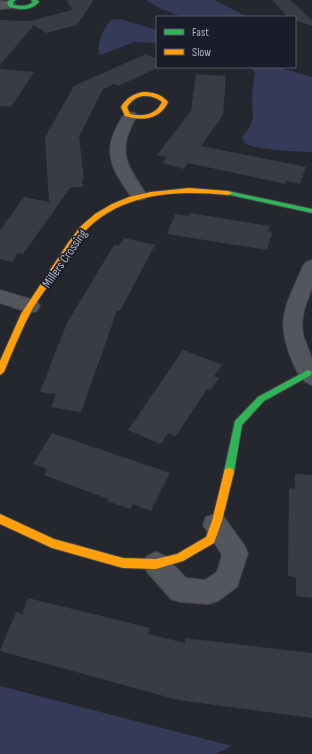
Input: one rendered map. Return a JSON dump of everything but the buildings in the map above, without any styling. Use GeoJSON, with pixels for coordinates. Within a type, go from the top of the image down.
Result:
{"type":"FeatureCollection","features":[{"type":"Feature","properties":{"kind":"street"},"geometry":{"type":"LineString","coordinates":[[8,3],[17,8],[27,8],[35,4],[34,0]]}},
{"type":"Feature","properties":{"kind":"street"},"geometry":{"type":"LineString","coordinates":[[130,116],[120,134],[117,155],[122,172],[139,195]]}},
{"type":"Feature","properties":{"kind":"street","name":"Millers Crossing"},"geometry":{"type":"LineString","coordinates":[[0,372],[16,333],[30,306],[74,241],[88,224],[114,206],[139,195],[182,190],[207,191],[312,211]]}},
{"type":"Feature","properties":{"kind":"street"},"geometry":{"type":"LineString","coordinates":[[0,519],[52,543],[123,563],[156,564],[179,558],[210,540],[228,479],[238,424],[261,398],[310,375],[295,341],[292,322],[294,312],[312,266]]}},
{"type":"Feature","properties":{"kind":"street"},"geometry":{"type":"LineString","coordinates":[[0,296],[30,306]]}},
{"type":"Feature","properties":{"kind":"street"},"geometry":{"type":"LineString","coordinates":[[156,564],[180,590],[209,592],[228,579],[235,553],[215,525]]}},
{"type":"Feature","properties":{"kind":"water"},"geometry":{"type":"Polygon","coordinates":[[[146,0],[214,0],[246,16],[180,16],[155,6],[146,0]]]}},
{"type":"Feature","properties":{"kind":"water"},"geometry":{"type":"Polygon","coordinates":[[[120,19],[156,30],[156,43],[134,42],[103,54],[99,54],[101,36],[111,20],[120,19]]]}},
{"type":"Feature","properties":{"kind":"water"},"geometry":{"type":"Polygon","coordinates":[[[250,68],[280,68],[312,77],[312,152],[267,149],[244,142],[242,137],[250,127],[253,118],[252,93],[255,73],[250,68]]]}},
{"type":"Feature","properties":{"kind":"water"},"geometry":{"type":"Polygon","coordinates":[[[0,686],[232,746],[216,754],[0,754],[0,686]]]}},
{"type":"Feature","properties":{"kind":"traffic: fast"},"geometry":{"type":"LineString","coordinates":[[13,0],[10,2],[11,6],[24,8],[34,5],[36,2],[34,0]]}},
{"type":"Feature","properties":{"kind":"traffic: fast"},"geometry":{"type":"LineString","coordinates":[[228,193],[312,211]]}},
{"type":"Feature","properties":{"kind":"traffic: fast"},"geometry":{"type":"LineString","coordinates":[[229,472],[238,424],[261,399],[308,373]]}},
{"type":"Feature","properties":{"kind":"traffic: slow"},"geometry":{"type":"LineString","coordinates":[[143,94],[158,96],[165,102],[163,107],[159,111],[149,116],[132,117],[127,115],[124,107],[127,102],[134,96],[143,94]]}},
{"type":"Feature","properties":{"kind":"traffic: slow"},"geometry":{"type":"LineString","coordinates":[[0,372],[30,306],[75,239],[83,229],[98,216],[114,206],[132,198],[151,194],[189,190],[228,193]]}},
{"type":"Feature","properties":{"kind":"traffic: slow"},"geometry":{"type":"LineString","coordinates":[[0,519],[52,543],[123,563],[156,564],[179,558],[210,540],[217,521],[229,472]]}}]}
